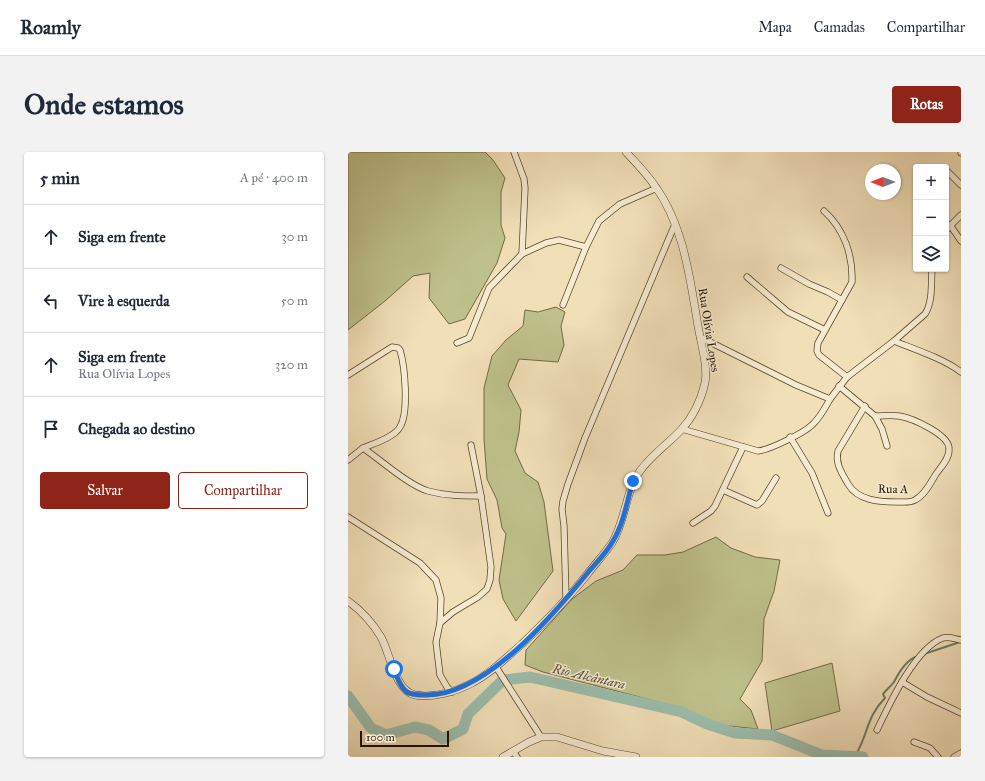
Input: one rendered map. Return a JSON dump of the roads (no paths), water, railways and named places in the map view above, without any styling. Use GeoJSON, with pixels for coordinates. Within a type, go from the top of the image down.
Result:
{"type":"FeatureCollection","features":[{"type":"Feature","properties":{"kind":"street"},"geometry":{"type":"LineString","coordinates":[[514,152],[524,179],[525,188],[522,254]]}},
{"type":"Feature","properties":{"kind":"street","name":"Rua Olívia Lopes"},"geometry":{"type":"LineString","coordinates":[[348,601],[368,617],[382,638],[401,686],[407,692],[414,695],[430,695],[452,692],[472,683],[496,667],[539,628],[566,599],[613,542],[622,524],[633,481],[642,468],[682,430],[702,395],[705,380],[700,337],[689,276],[675,224],[657,188],[644,171],[626,152]]}},
{"type":"Feature","properties":{"kind":"street"},"geometry":{"type":"LineString","coordinates":[[949,173],[961,185]]}},
{"type":"Feature","properties":{"kind":"street"},"geometry":{"type":"LineString","coordinates":[[563,305],[586,247],[599,221],[620,204],[657,188]]}},
{"type":"Feature","properties":{"kind":"street"},"geometry":{"type":"LineString","coordinates":[[824,211],[838,226],[844,238],[850,256],[852,282],[818,343],[817,351],[847,377]]}},
{"type":"Feature","properties":{"kind":"street"},"geometry":{"type":"LineString","coordinates":[[961,215],[950,225],[961,241]]}},
{"type":"Feature","properties":{"kind":"street"},"geometry":{"type":"LineString","coordinates":[[566,599],[564,526],[562,509],[563,501],[585,438],[675,224]]}},
{"type":"Feature","properties":{"kind":"street"},"geometry":{"type":"LineString","coordinates":[[457,343],[469,338],[489,288],[522,254],[546,243],[559,240],[586,247]]}},
{"type":"Feature","properties":{"kind":"street"},"geometry":{"type":"LineString","coordinates":[[781,268],[842,300]]}},
{"type":"Feature","properties":{"kind":"street"},"geometry":{"type":"LineString","coordinates":[[682,430],[758,451],[765,450],[812,426],[839,386],[847,377],[894,341],[925,314],[930,302],[932,272]]}},
{"type":"Feature","properties":{"kind":"street"},"geometry":{"type":"LineString","coordinates":[[747,277],[788,312],[825,330]]}},
{"type":"Feature","properties":{"kind":"street"},"geometry":{"type":"LineString","coordinates":[[700,337],[796,385],[830,399]]}},
{"type":"Feature","properties":{"kind":"street"},"geometry":{"type":"LineString","coordinates":[[894,341],[930,356],[961,372]]}},
{"type":"Feature","properties":{"kind":"street"},"geometry":{"type":"LineString","coordinates":[[348,375],[392,347],[398,348],[400,350],[404,370],[406,394],[400,428],[392,434],[362,448],[348,460]]}},
{"type":"Feature","properties":{"kind":"street"},"geometry":{"type":"LineString","coordinates":[[839,386],[865,406],[875,416],[882,430],[887,446]]}},
{"type":"Feature","properties":{"kind":"street","name":"Rua A"},"geometry":{"type":"LineString","coordinates":[[865,406],[838,451],[836,458],[839,468],[851,490],[860,496],[886,502],[910,502],[916,500],[923,494],[947,458],[950,451],[949,445],[943,437],[921,423],[900,416],[875,416]]}},
{"type":"Feature","properties":{"kind":"street"},"geometry":{"type":"LineString","coordinates":[[790,437],[812,473],[828,514]]}},
{"type":"Feature","properties":{"kind":"street"},"geometry":{"type":"LineString","coordinates":[[440,623],[453,612],[478,597],[487,589],[490,580],[491,567],[481,496],[471,445]]}},
{"type":"Feature","properties":{"kind":"street"},"geometry":{"type":"LineString","coordinates":[[693,523],[711,511],[723,490],[743,447]]}},
{"type":"Feature","properties":{"kind":"street"},"geometry":{"type":"LineString","coordinates":[[362,448],[415,486],[427,491],[450,496],[481,496]]}},
{"type":"Feature","properties":{"kind":"street"},"geometry":{"type":"LineString","coordinates":[[723,490],[757,506],[762,501],[776,478]]}},
{"type":"Feature","properties":{"kind":"street"},"geometry":{"type":"LineString","coordinates":[[348,517],[420,563],[436,580],[441,598],[440,623],[436,642],[440,675],[447,687],[452,692]]}},
{"type":"Feature","properties":{"kind":"street"},"geometry":{"type":"LineString","coordinates":[[876,730],[890,701],[925,649],[932,644],[947,638],[961,640]]}},
{"type":"Feature","properties":{"kind":"street"},"geometry":{"type":"LineString","coordinates":[[496,667],[542,737]]}},
{"type":"Feature","properties":{"kind":"street"},"geometry":{"type":"LineString","coordinates":[[902,682],[927,697],[961,712]]}},
{"type":"Feature","properties":{"kind":"street"},"geometry":{"type":"LineString","coordinates":[[503,757],[515,754],[529,742],[542,737],[558,737],[603,751],[636,757]]}},
{"type":"Feature","properties":{"kind":"street"},"geometry":{"type":"LineString","coordinates":[[914,742],[930,748],[938,757]]}},
{"type":"Feature","properties":{"kind":"street"},"geometry":{"type":"LineString","coordinates":[[954,757],[961,753]]}},
{"type":"Feature","properties":{"kind":"waterway"},"geometry":{"type":"LineString","coordinates":[[924,654],[960,642]]}},
{"type":"Feature","properties":{"kind":"waterway"},"geometry":{"type":"LineString","coordinates":[[855,756],[874,712],[885,698],[883,694],[894,682],[907,663],[918,656]]}},
{"type":"Feature","properties":{"kind":"waterway","name":"Rio Alcântara"},"geometry":{"type":"LineString","coordinates":[[348,696],[371,728],[386,735],[415,727],[429,730],[443,739],[463,729],[468,714],[503,680],[530,677],[682,712],[707,724],[735,733],[772,735],[822,755],[863,757]]}}]}
